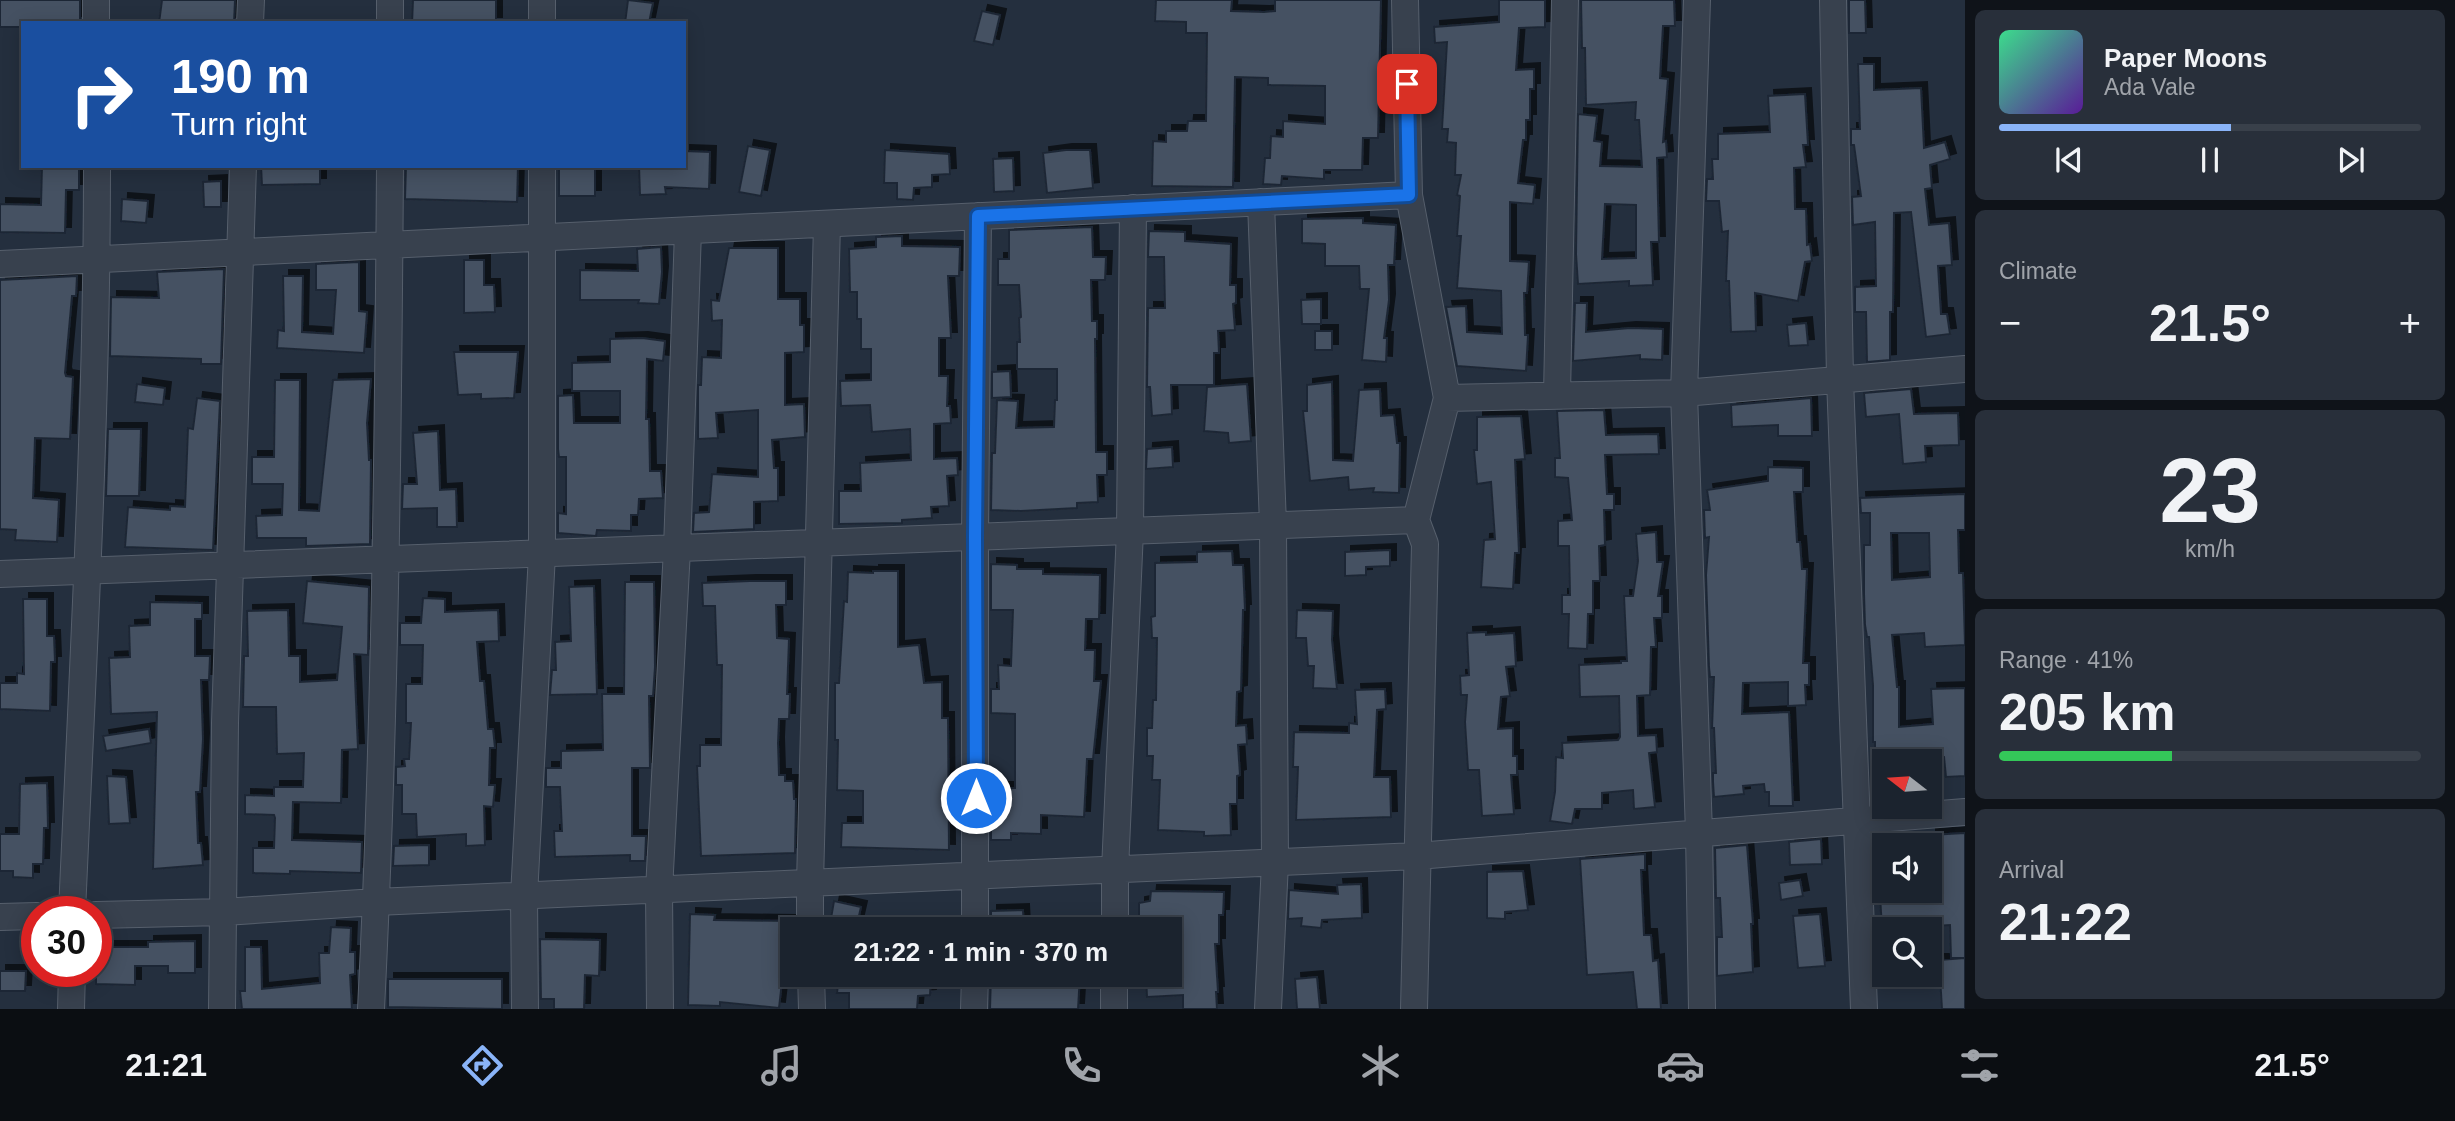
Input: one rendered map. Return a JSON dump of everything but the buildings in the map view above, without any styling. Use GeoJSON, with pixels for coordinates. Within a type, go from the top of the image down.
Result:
{"type":"FeatureCollection","features":[{"type":"Feature","properties":{"kind":"street"},"geometry":{"type":"LineString","coordinates":[[96,0],[96,21]]}},
{"type":"Feature","properties":{"kind":"street"},"geometry":{"type":"LineString","coordinates":[[250,21],[251,0]]}},
{"type":"Feature","properties":{"kind":"street"},"geometry":{"type":"LineString","coordinates":[[390,0],[390,21]]}},
{"type":"Feature","properties":{"kind":"street"},"geometry":{"type":"LineString","coordinates":[[542,0],[542,21]]}},
{"type":"Feature","properties":{"kind":"street"},"geometry":{"type":"LineString","coordinates":[[1405,0],[1409,195],[1447,398],[1416,520],[1425,544],[1414,1009]]}},
{"type":"Feature","properties":{"kind":"street"},"geometry":{"type":"LineString","coordinates":[[1557,395],[1565,0]]}},
{"type":"Feature","properties":{"kind":"street"},"geometry":{"type":"LineString","coordinates":[[1698,0],[1684,393],[1699,833],[1702,1009]]}},
{"type":"Feature","properties":{"kind":"street"},"geometry":{"type":"LineString","coordinates":[[1833,0],[1840,379],[1864,1009]]}},
{"type":"Feature","properties":{"kind":"street"},"geometry":{"type":"LineString","coordinates":[[73,896],[87,571],[97,261],[97,168]]}},
{"type":"Feature","properties":{"kind":"street"},"geometry":{"type":"LineString","coordinates":[[222,1009],[225,723],[243,168]]}},
{"type":"Feature","properties":{"kind":"street"},"geometry":{"type":"LineString","coordinates":[[371,1009],[384,561],[390,168]]}},
{"type":"Feature","properties":{"kind":"street"},"geometry":{"type":"LineString","coordinates":[[525,1009],[524,896],[542,554],[542,168]]}},
{"type":"Feature","properties":{"kind":"street"},"geometry":{"type":"LineString","coordinates":[[0,264],[1409,195]]}},
{"type":"Feature","properties":{"kind":"street"},"geometry":{"type":"LineString","coordinates":[[1261,202],[1273,525],[1275,863],[1268,1009]]}},
{"type":"Feature","properties":{"kind":"street"},"geometry":{"type":"LineString","coordinates":[[1115,917],[1130,531],[1133,208]]}},
{"type":"Feature","properties":{"kind":"street"},"geometry":{"type":"LineString","coordinates":[[975,917],[978,216]]}},
{"type":"Feature","properties":{"kind":"street"},"geometry":{"type":"LineString","coordinates":[[810,917],[827,224]]}},
{"type":"Feature","properties":{"kind":"street"},"geometry":{"type":"LineString","coordinates":[[660,1009],[659,890],[677,549],[688,231]]}},
{"type":"Feature","properties":{"kind":"street"},"geometry":{"type":"LineString","coordinates":[[1447,398],[1684,393],[1965,369]]}},
{"type":"Feature","properties":{"kind":"street"},"geometry":{"type":"LineString","coordinates":[[0,574],[1416,520]]}},
{"type":"Feature","properties":{"kind":"street"},"geometry":{"type":"LineString","coordinates":[[112,915],[225,912],[376,902],[1418,856],[1965,812]]}},
{"type":"Feature","properties":{"kind":"street"},"geometry":{"type":"LineString","coordinates":[[0,917],[21,916]]}},
{"type":"Feature","properties":{"kind":"street"},"geometry":{"type":"LineString","coordinates":[[72,987],[72,1009]]}},
{"type":"Feature","properties":{"kind":"street"},"geometry":{"type":"LineString","coordinates":[[811,987],[812,1009]]}},
{"type":"Feature","properties":{"kind":"street"},"geometry":{"type":"LineString","coordinates":[[974,1009],[975,987]]}},
{"type":"Feature","properties":{"kind":"street"},"geometry":{"type":"LineString","coordinates":[[1114,987],[1114,1009]]}},
{"type":"Feature","properties":{"kind":"route"},"geometry":{"type":"LineString","coordinates":[[976,798],[978,216],[1409,195],[1407,84]]}}]}
